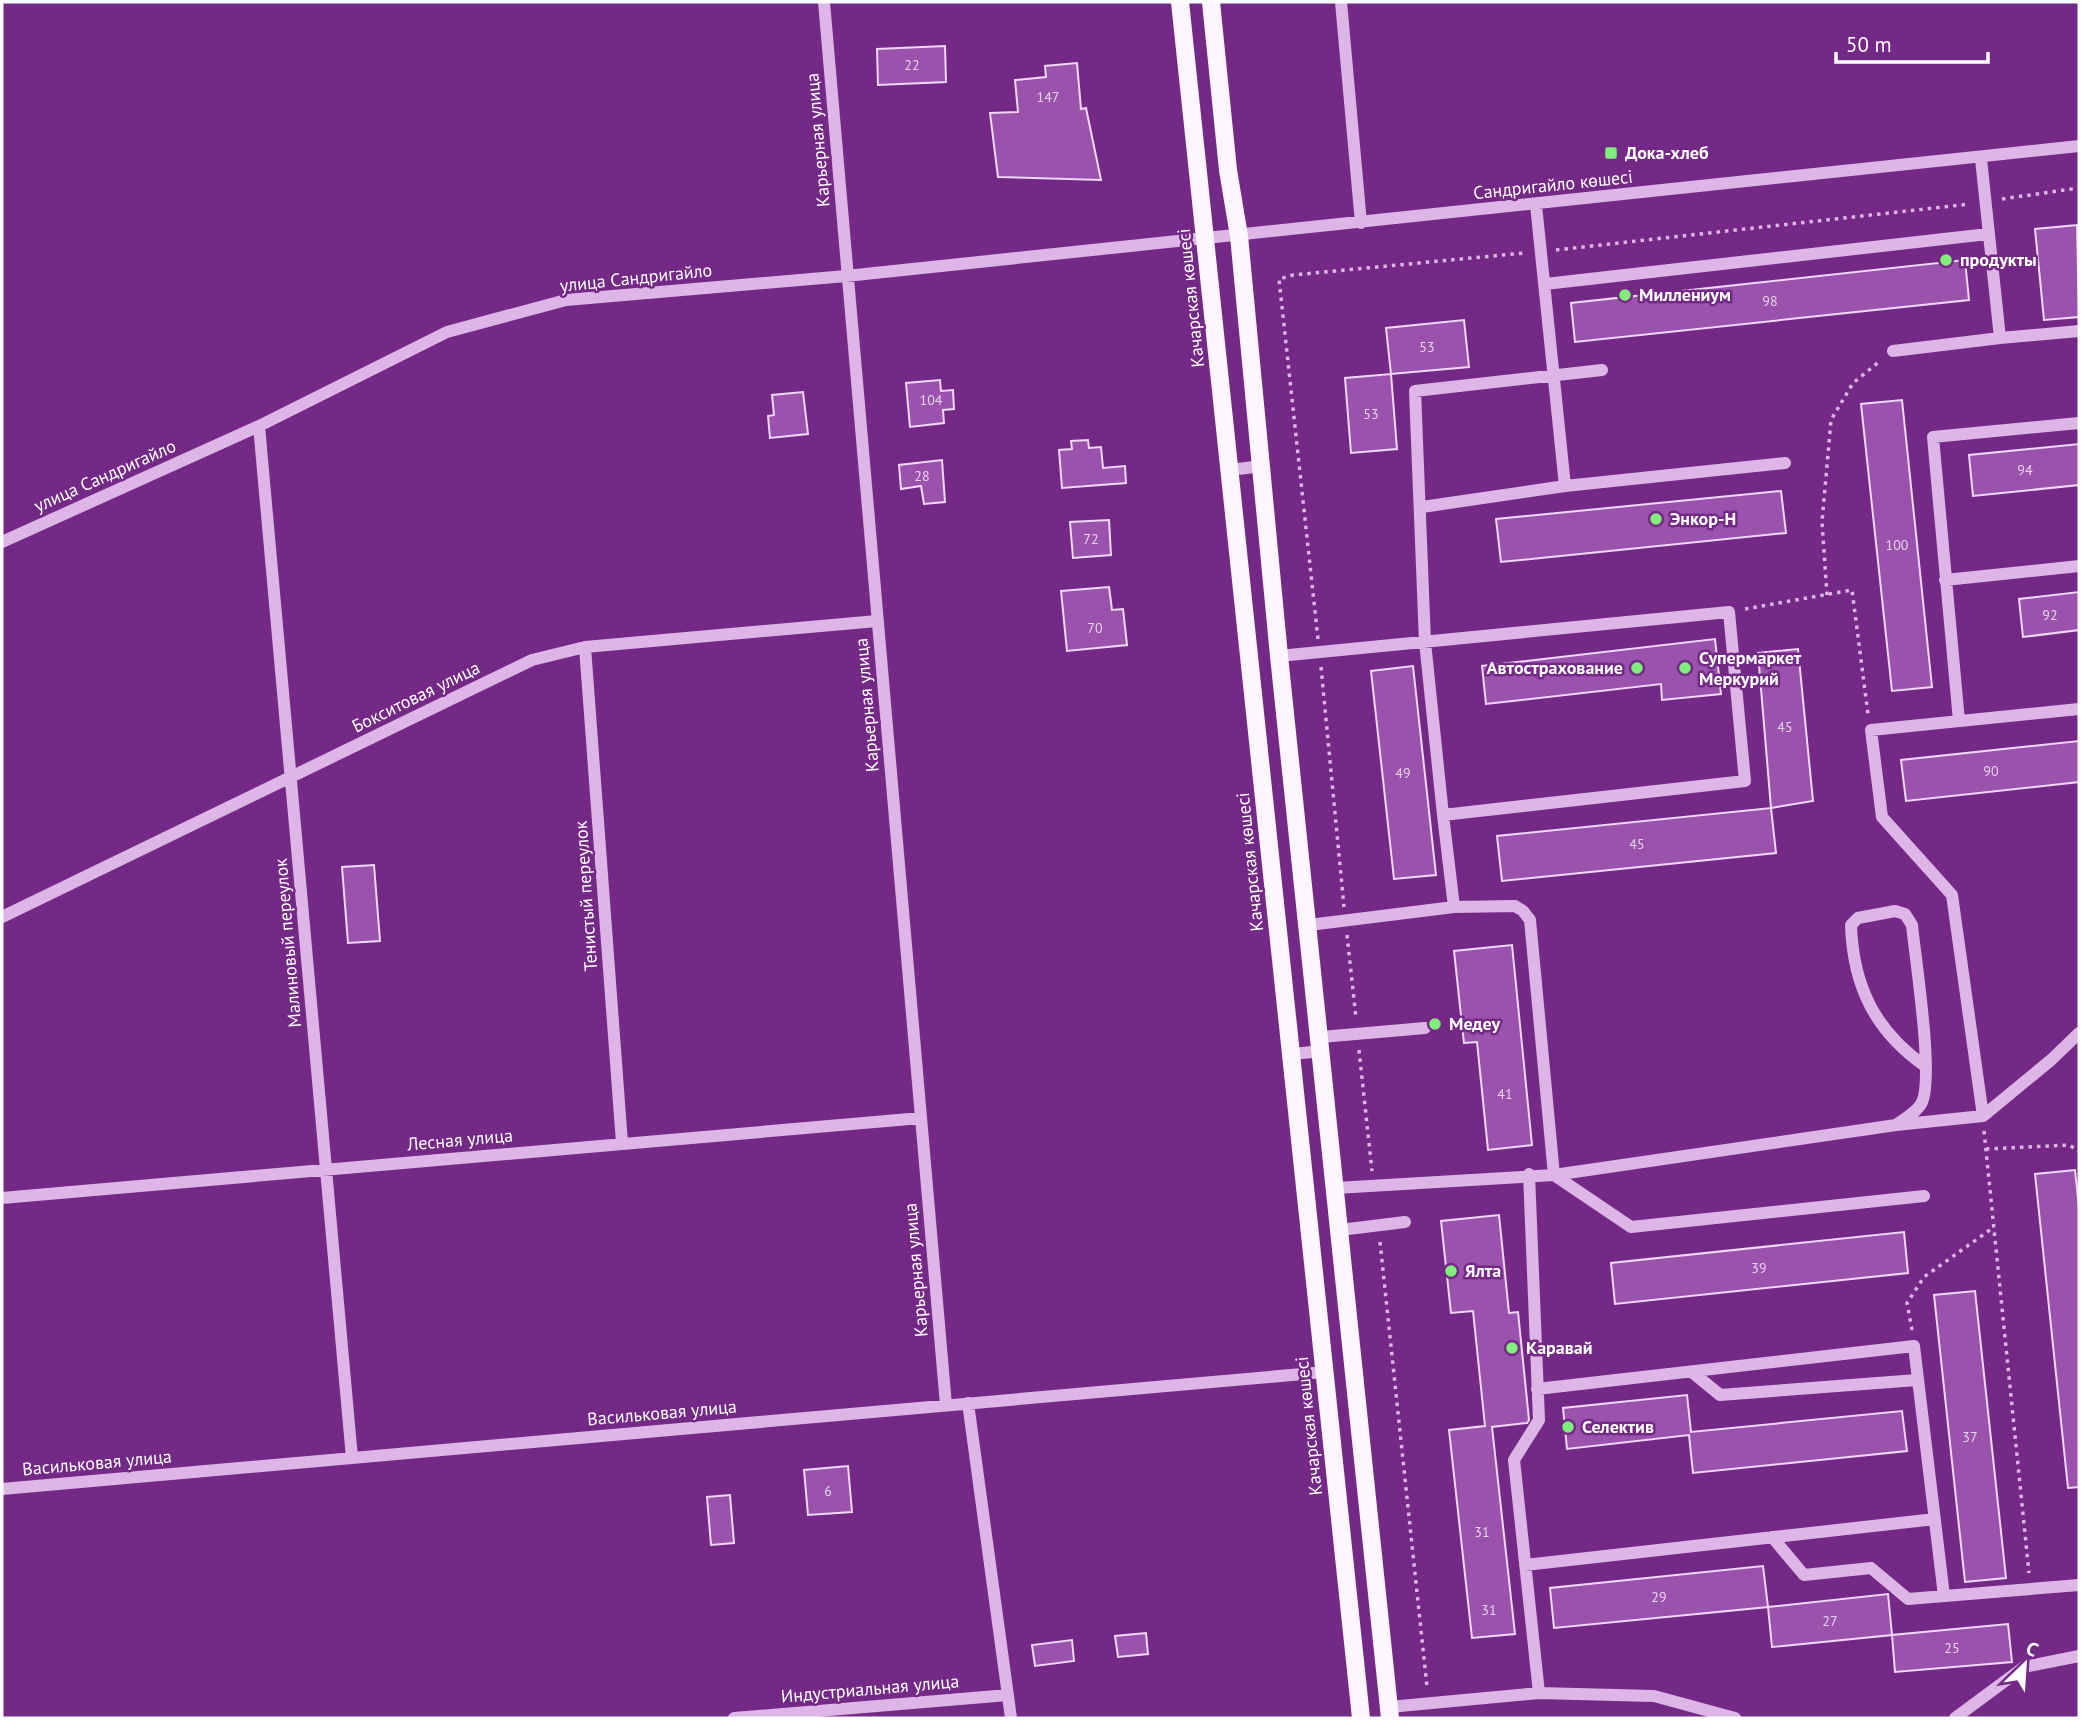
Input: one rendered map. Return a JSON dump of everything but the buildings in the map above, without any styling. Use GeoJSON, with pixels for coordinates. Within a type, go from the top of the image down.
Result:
{"type":"FeatureCollection","features":[{"type":"Feature","properties":{"kind":"main road","name":"Качарская көшесі"},"geometry":{"type":"LineString","coordinates":[[1180,2],[1361,1718]]}},
{"type":"Feature","properties":{"kind":"main road"},"geometry":{"type":"LineString","coordinates":[[1211,2],[1228,170],[1239,236],[1279,656],[1390,1713]]}},
{"type":"Feature","properties":{"kind":"street","name":"Карьерная улица"},"geometry":{"type":"LineString","coordinates":[[824,2],[946,1405]]}},
{"type":"Feature","properties":{"kind":"street"},"geometry":{"type":"LineString","coordinates":[[1341,2],[1361,223]]}},
{"type":"Feature","properties":{"kind":"street","name":"Сандригайло көшесі"},"geometry":{"type":"LineString","coordinates":[[1239,236],[1981,159],[2079,146]]}},
{"type":"Feature","properties":{"kind":"street"},"geometry":{"type":"LineString","coordinates":[[1981,159],[2000,338]]}},
{"type":"Feature","properties":{"kind":"street"},"geometry":{"type":"LineString","coordinates":[[1536,205],[1565,486]]}},
{"type":"Feature","properties":{"kind":"street"},"geometry":{"type":"LineString","coordinates":[[1545,284],[1988,234]]}},
{"type":"Feature","properties":{"kind":"street","name":"улица Сандригайло"},"geometry":{"type":"LineString","coordinates":[[2,542],[259,426],[447,332],[566,300],[846,276],[1239,236]]}},
{"type":"Feature","properties":{"kind":"street"},"geometry":{"type":"LineString","coordinates":[[1893,351],[2079,331]]}},
{"type":"Feature","properties":{"kind":"street"},"geometry":{"type":"LineString","coordinates":[[1454,907],[1425,642],[1422,507],[1415,391],[1601,370]]}},
{"type":"Feature","properties":{"kind":"street"},"geometry":{"type":"LineString","coordinates":[[1959,721],[1933,437],[2079,423]]}},
{"type":"Feature","properties":{"kind":"street","name":"Малиновый переулок"},"geometry":{"type":"LineString","coordinates":[[259,426],[352,1458]]}},
{"type":"Feature","properties":{"kind":"street"},"geometry":{"type":"LineString","coordinates":[[1422,507],[1565,486],[1785,463]]}},
{"type":"Feature","properties":{"kind":"street"},"geometry":{"type":"LineString","coordinates":[[1230,470],[1262,466]]}},
{"type":"Feature","properties":{"kind":"street"},"geometry":{"type":"LineString","coordinates":[[1945,580],[2079,566]]}},
{"type":"Feature","properties":{"kind":"street"},"geometry":{"type":"LineString","coordinates":[[1279,656],[1729,612],[1745,781],[1443,815]]}},
{"type":"Feature","properties":{"kind":"street","name":"Бокситовая улица"},"geometry":{"type":"LineString","coordinates":[[2,917],[532,660],[585,647],[877,621]]}},
{"type":"Feature","properties":{"kind":"street","name":"Тенистый переулок"},"geometry":{"type":"LineString","coordinates":[[585,647],[622,1143]]}},
{"type":"Feature","properties":{"kind":"street"},"geometry":{"type":"LineString","coordinates":[[1983,1116],[1952,895],[1882,817],[1871,730],[2079,709]]}},
{"type":"Feature","properties":{"kind":"street"},"geometry":{"type":"LineString","coordinates":[[1309,925],[1454,907],[1515,906],[1523,911],[1530,920],[1554,1175]]}},
{"type":"Feature","properties":{"kind":"street"},"geometry":{"type":"LineString","coordinates":[[1896,1125],[1921,1105],[1926,1091],[1925,1066],[1912,925],[1905,914],[1895,911],[1858,918],[1851,926],[1858,982],[1884,1030],[1902,1050],[1925,1066]]}},
{"type":"Feature","properties":{"kind":"street"},"geometry":{"type":"LineString","coordinates":[[1292,1055],[1358,1034],[1425,1028]]}},
{"type":"Feature","properties":{"kind":"street"},"geometry":{"type":"LineString","coordinates":[[1336,1188],[1529,1174],[1554,1175],[1896,1125],[1983,1116],[2051,1060],[2079,1032]]}},
{"type":"Feature","properties":{"kind":"street","name":"Лесная улица"},"geometry":{"type":"LineString","coordinates":[[2,1198],[921,1118]]}},
{"type":"Feature","properties":{"kind":"street"},"geometry":{"type":"LineString","coordinates":[[1529,1174],[1539,1420],[1514,1460],[1539,1693]]}},
{"type":"Feature","properties":{"kind":"street"},"geometry":{"type":"LineString","coordinates":[[1554,1175],[1631,1227],[1924,1196]]}},
{"type":"Feature","properties":{"kind":"street"},"geometry":{"type":"LineString","coordinates":[[1340,1230],[1405,1222]]}},
{"type":"Feature","properties":{"kind":"street"},"geometry":{"type":"LineString","coordinates":[[1537,1389],[1914,1346],[1944,1596]]}},
{"type":"Feature","properties":{"kind":"street","name":"Васильковая улица"},"geometry":{"type":"LineString","coordinates":[[2,1489],[1325,1372]]}},
{"type":"Feature","properties":{"kind":"street"},"geometry":{"type":"LineString","coordinates":[[1692,1372],[1720,1395],[1917,1380]]}},
{"type":"Feature","properties":{"kind":"street"},"geometry":{"type":"LineString","coordinates":[[968,1403],[1011,1718]]}},
{"type":"Feature","properties":{"kind":"street"},"geometry":{"type":"LineString","coordinates":[[1525,1565],[1935,1519]]}},
{"type":"Feature","properties":{"kind":"street"},"geometry":{"type":"LineString","coordinates":[[1772,1537],[1804,1575],[1871,1568],[1908,1599],[2079,1585]]}},
{"type":"Feature","properties":{"kind":"street"},"geometry":{"type":"LineString","coordinates":[[1955,1718],[2024,1667],[2079,1656]]}},
{"type":"Feature","properties":{"kind":"street"},"geometry":{"type":"LineString","coordinates":[[1390,1713],[1429,1702],[1539,1693],[1654,1696],[1735,1718]]}},
{"type":"Feature","properties":{"kind":"street","name":"Индустриальная улица"},"geometry":{"type":"LineString","coordinates":[[734,1718],[1008,1695]]}},
{"type":"Feature","properties":{"kind":"path"},"geometry":{"type":"LineString","coordinates":[[1374,1185],[1279,279],[1293,275],[1542,251],[1985,202],[2079,188]]}},
{"type":"Feature","properties":{"kind":"path"},"geometry":{"type":"LineString","coordinates":[[1827,595],[1822,522],[1831,420],[1853,383],[1893,351]]}},
{"type":"Feature","properties":{"kind":"path"},"geometry":{"type":"LineString","coordinates":[[1729,612],[1852,590],[1857,643],[1871,730]]}},
{"type":"Feature","properties":{"kind":"path"},"geometry":{"type":"LineString","coordinates":[[1983,1116],[2031,1589]]}},
{"type":"Feature","properties":{"kind":"path"},"geometry":{"type":"LineString","coordinates":[[1986,1149],[2069,1145],[2079,1151]]}},
{"type":"Feature","properties":{"kind":"path"},"geometry":{"type":"LineString","coordinates":[[1378,1226],[1429,1702]]}},
{"type":"Feature","properties":{"kind":"path"},"geometry":{"type":"LineString","coordinates":[[1914,1346],[1907,1303],[1924,1277],[1994,1227]]}},
{"type":"Feature","properties":{"kind":"place","name":"Дока-хлеб"},"geometry":{"type":"Point","coordinates":[1611,153]}},
{"type":"Feature","properties":{"kind":"place","name":"продукты"},"geometry":{"type":"Point","coordinates":[1946,260]}},
{"type":"Feature","properties":{"kind":"place","name":"Миллениум"},"geometry":{"type":"Point","coordinates":[1625,295]}},
{"type":"Feature","properties":{"kind":"place","name":"Энкор-Н"},"geometry":{"type":"Point","coordinates":[1656,519]}},
{"type":"Feature","properties":{"kind":"place","name":"Автострахование"},"geometry":{"type":"Point","coordinates":[1637,668]}},
{"type":"Feature","properties":{"kind":"place","name":"Супермаркет Меркурий"},"geometry":{"type":"Point","coordinates":[1685,668]}},
{"type":"Feature","properties":{"kind":"place","name":"Медеу"},"geometry":{"type":"Point","coordinates":[1435,1024]}},
{"type":"Feature","properties":{"kind":"place","name":"Ялта"},"geometry":{"type":"Point","coordinates":[1451,1271]}},
{"type":"Feature","properties":{"kind":"place","name":"Каравай"},"geometry":{"type":"Point","coordinates":[1512,1348]}},
{"type":"Feature","properties":{"kind":"place","name":"Селектив"},"geometry":{"type":"Point","coordinates":[1568,1427]}}]}
